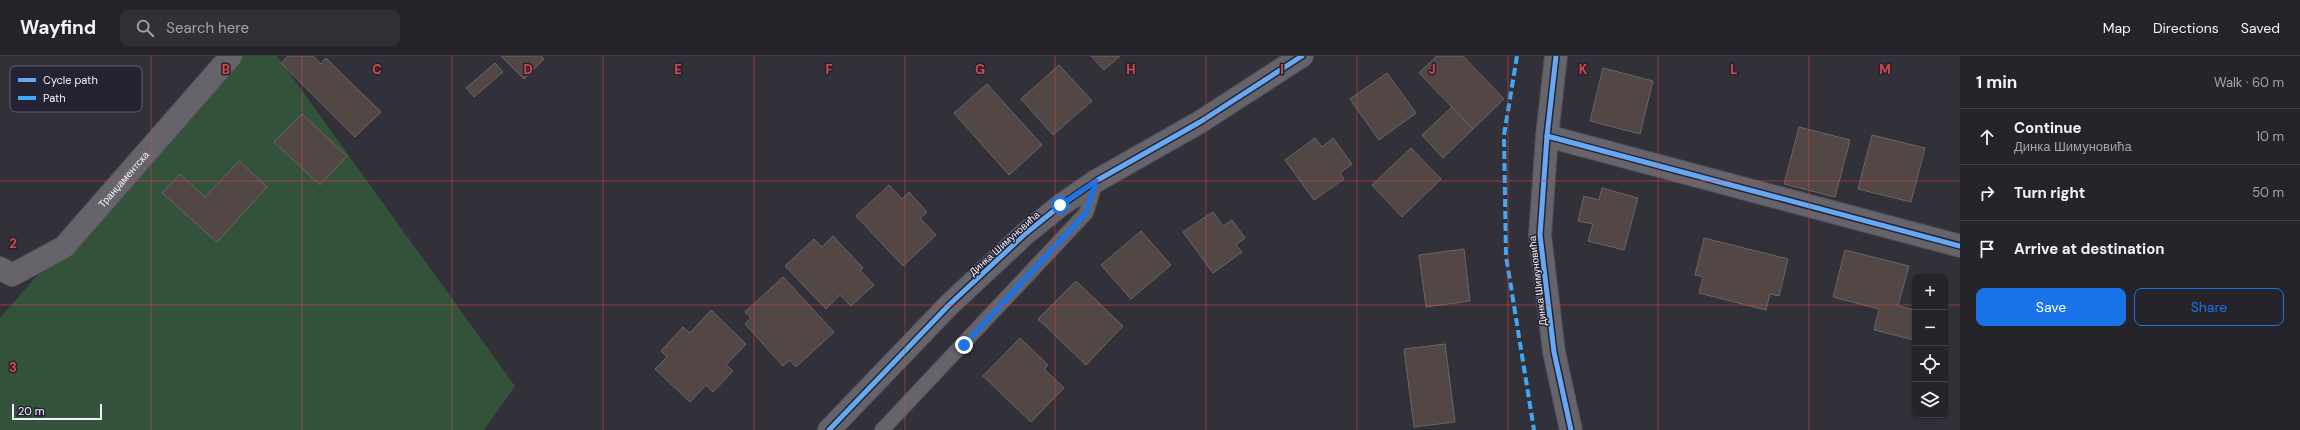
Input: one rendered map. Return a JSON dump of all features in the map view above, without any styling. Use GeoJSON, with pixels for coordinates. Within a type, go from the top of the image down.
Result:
{"type":"FeatureCollection","features":[{"type":"Feature","properties":{"kind":"street","name":"Транџаментска"},"geometry":{"type":"LineString","coordinates":[[0,268],[12,275],[64,247],[231,56]]}},
{"type":"Feature","properties":{"kind":"street","name":"Динка Шимуновића"},"geometry":{"type":"LineString","coordinates":[[829,430],[949,305],[1025,234],[1060,205],[1096,181],[1200,122],[1302,56]]}},
{"type":"Feature","properties":{"kind":"street","name":"Динка Шимуновића"},"geometry":{"type":"LineString","coordinates":[[1556,56],[1547,136],[1540,235],[1554,352],[1571,430]]}},
{"type":"Feature","properties":{"kind":"street"},"geometry":{"type":"LineString","coordinates":[[1547,136],[1960,246]]}},
{"type":"Feature","properties":{"kind":"lane"},"geometry":{"type":"LineString","coordinates":[[882,430],[1086,213],[1096,181]]}},
{"type":"Feature","properties":{"kind":"green space"},"geometry":{"type":"Polygon","coordinates":[[[229,56],[277,56],[515,386],[484,430],[0,430],[0,318],[229,56]]]}},
{"type":"Feature","properties":{"kind":"building"},"geometry":{"type":"Polygon","coordinates":[[[288,56],[313,56],[321,64],[326,58],[381,112],[355,137],[281,63],[288,56]]]}},
{"type":"Feature","properties":{"kind":"building"},"geometry":{"type":"Polygon","coordinates":[[[501,56],[541,56],[544,59],[524,79],[501,56]]]}},
{"type":"Feature","properties":{"kind":"building"},"geometry":{"type":"Polygon","coordinates":[[[1091,56],[1120,56],[1104,70],[1091,56]]]}},
{"type":"Feature","properties":{"kind":"building"},"geometry":{"type":"Polygon","coordinates":[[[1437,56],[1463,56],[1504,99],[1473,129],[1419,73],[1437,56]]]}},
{"type":"Feature","properties":{"kind":"building"},"geometry":{"type":"Polygon","coordinates":[[[495,63],[503,72],[474,97],[466,88],[495,63]]]}},
{"type":"Feature","properties":{"kind":"building"},"geometry":{"type":"Polygon","coordinates":[[[1059,65],[1092,101],[1053,135],[1021,99],[1059,65]]]}},
{"type":"Feature","properties":{"kind":"building"},"geometry":{"type":"Polygon","coordinates":[[[1603,68],[1653,81],[1640,134],[1590,121],[1603,68]]]}},
{"type":"Feature","properties":{"kind":"building"},"geometry":{"type":"Polygon","coordinates":[[[1387,73],[1416,113],[1379,140],[1350,99],[1387,73]]]}},
{"type":"Feature","properties":{"kind":"building"},"geometry":{"type":"Polygon","coordinates":[[[987,84],[1042,145],[1009,175],[954,113],[987,84]]]}},
{"type":"Feature","properties":{"kind":"building"},"geometry":{"type":"Polygon","coordinates":[[[1452,107],[1473,129],[1443,158],[1422,135],[1452,107]]]}},
{"type":"Feature","properties":{"kind":"building"},"geometry":{"type":"Polygon","coordinates":[[[302,114],[347,156],[320,185],[274,142],[302,114]]]}},
{"type":"Feature","properties":{"kind":"building"},"geometry":{"type":"Polygon","coordinates":[[[1799,127],[1850,140],[1835,197],[1784,184],[1799,127]]]}},
{"type":"Feature","properties":{"kind":"building"},"geometry":{"type":"Polygon","coordinates":[[[1872,135],[1925,148],[1911,202],[1858,189],[1872,135]]]}},
{"type":"Feature","properties":{"kind":"building"},"geometry":{"type":"Polygon","coordinates":[[[1315,138],[1322,147],[1333,138],[1352,164],[1340,173],[1344,179],[1314,200],[1285,160],[1315,138]]]}},
{"type":"Feature","properties":{"kind":"building"},"geometry":{"type":"Polygon","coordinates":[[[1411,148],[1441,179],[1402,217],[1372,185],[1411,148]]]}},
{"type":"Feature","properties":{"kind":"building"},"geometry":{"type":"Polygon","coordinates":[[[239,161],[267,187],[217,242],[162,193],[180,174],[205,197],[239,161]]]}},
{"type":"Feature","properties":{"kind":"building"},"geometry":{"type":"Polygon","coordinates":[[[889,185],[902,199],[909,192],[927,212],[920,218],[936,235],[903,266],[856,216],[889,185]]]}},
{"type":"Feature","properties":{"kind":"building"},"geometry":{"type":"Polygon","coordinates":[[[1602,188],[1638,198],[1624,250],[1588,241],[1593,224],[1578,221],[1584,196],[1599,200],[1602,188]]]}},
{"type":"Feature","properties":{"kind":"building"},"geometry":{"type":"Polygon","coordinates":[[[1213,212],[1223,226],[1232,220],[1245,238],[1236,245],[1242,252],[1213,273],[1183,232],[1213,212]]]}},
{"type":"Feature","properties":{"kind":"building"},"geometry":{"type":"Polygon","coordinates":[[[1141,231],[1171,265],[1131,299],[1101,265],[1141,231]]]}},
{"type":"Feature","properties":{"kind":"building"},"geometry":{"type":"Polygon","coordinates":[[[833,236],[863,268],[860,270],[874,285],[851,306],[840,295],[826,309],[785,266],[814,239],[822,247],[833,236]]]}},
{"type":"Feature","properties":{"kind":"building"},"geometry":{"type":"Polygon","coordinates":[[[1704,238],[1788,259],[1779,296],[1770,294],[1766,310],[1699,293],[1703,277],[1695,275],[1704,238]]]}},
{"type":"Feature","properties":{"kind":"building"},"geometry":{"type":"Polygon","coordinates":[[[1464,249],[1470,301],[1426,307],[1419,255],[1464,249]]]}},
{"type":"Feature","properties":{"kind":"building"},"geometry":{"type":"Polygon","coordinates":[[[1845,250],[1909,266],[1898,306],[1912,309],[1912,340],[1874,330],[1879,309],[1833,297],[1845,250]]]}},
{"type":"Feature","properties":{"kind":"building"},"geometry":{"type":"Polygon","coordinates":[[[783,277],[834,332],[796,367],[790,360],[783,366],[745,324],[751,318],[745,312],[783,277]]]}},
{"type":"Feature","properties":{"kind":"building"},"geometry":{"type":"Polygon","coordinates":[[[1076,281],[1123,326],[1086,365],[1038,319],[1076,281]]]}},
{"type":"Feature","properties":{"kind":"building"},"geometry":{"type":"Polygon","coordinates":[[[711,310],[746,344],[726,365],[733,371],[713,392],[706,385],[690,402],[655,369],[667,357],[661,351],[683,327],[690,333],[711,310]]]}},
{"type":"Feature","properties":{"kind":"building"},"geometry":{"type":"Polygon","coordinates":[[[1020,338],[1048,365],[1044,369],[1064,388],[1031,422],[983,376],[1020,338]]]}},
{"type":"Feature","properties":{"kind":"building"},"geometry":{"type":"Polygon","coordinates":[[[1445,344],[1455,422],[1414,427],[1404,349],[1445,344]]]}},
{"type":"Feature","properties":{"kind":"marked path"},"geometry":{"type":"LineString","coordinates":[[1517,56],[1504,135],[1506,256],[1534,430]]}},
{"type":"Feature","properties":{"kind":"cycle path"},"geometry":{"type":"LineString","coordinates":[[829,430],[949,305],[1025,234],[1061,205],[1096,181],[1200,122],[1302,56]]}},
{"type":"Feature","properties":{"kind":"cycle path"},"geometry":{"type":"LineString","coordinates":[[1556,56],[1547,136],[1540,235],[1554,352],[1571,430]]}},
{"type":"Feature","properties":{"kind":"cycle path"},"geometry":{"type":"LineString","coordinates":[[1547,136],[1960,246]]}},
{"type":"Feature","properties":{"kind":"route"},"geometry":{"type":"LineString","coordinates":[[964,345],[1086,213],[1096,181],[1060,205]]}}]}
